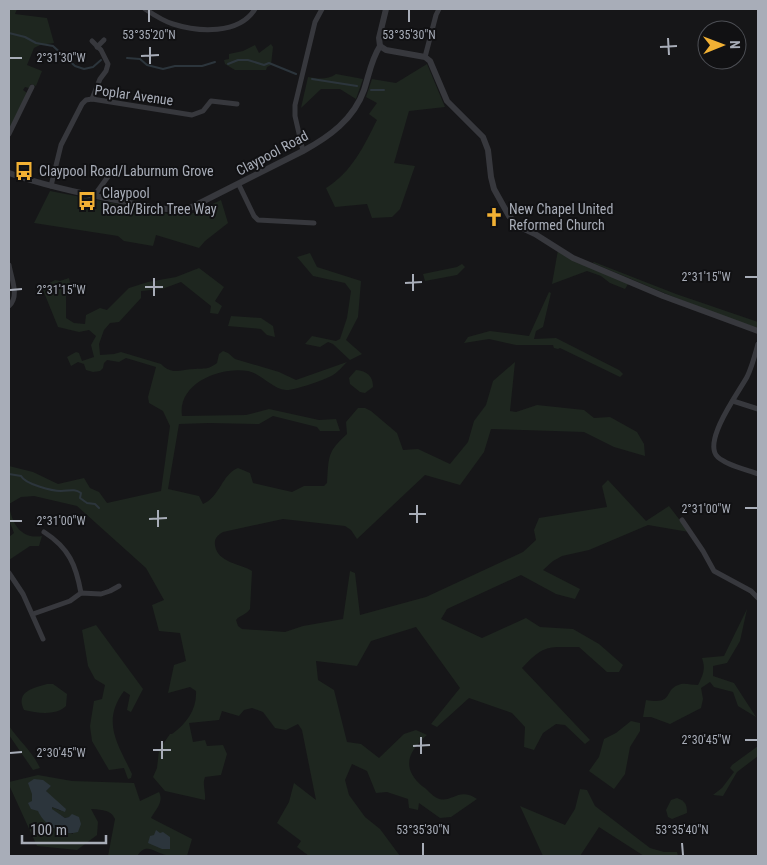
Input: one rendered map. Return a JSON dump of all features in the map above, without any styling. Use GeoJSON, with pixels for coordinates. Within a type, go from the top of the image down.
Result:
{"type":"FeatureCollection","features":[{"type":"Feature","properties":{"kind":"street"},"geometry":{"type":"LineString","coordinates":[[146,9],[172,24],[207,29],[237,24],[246,20],[255,9]]}},
{"type":"Feature","properties":{"kind":"street"},"geometry":{"type":"LineString","coordinates":[[303,151],[295,105],[315,22],[322,9]]}},
{"type":"Feature","properties":{"kind":"street","name":"Claypool Road"},"geometry":{"type":"LineString","coordinates":[[9,172],[51,186],[154,208],[180,210],[198,205],[303,151],[331,134],[351,114],[361,99],[373,59],[380,46],[379,38],[386,9]]}},
{"type":"Feature","properties":{"kind":"street"},"geometry":{"type":"LineString","coordinates":[[425,57],[439,9]]}},
{"type":"Feature","properties":{"kind":"street"},"geometry":{"type":"LineString","coordinates":[[97,47],[104,40]]}},
{"type":"Feature","properties":{"kind":"street"},"geometry":{"type":"LineString","coordinates":[[92,41],[106,58],[108,64],[92,99]]}},
{"type":"Feature","properties":{"kind":"street"},"geometry":{"type":"LineString","coordinates":[[380,46],[386,50],[425,57],[432,64],[451,106],[483,137],[488,150],[494,189],[509,216],[518,226],[535,234],[572,258],[663,296],[758,331]]}},
{"type":"Feature","properties":{"kind":"street"},"geometry":{"type":"LineString","coordinates":[[9,134],[29,89]]}},
{"type":"Feature","properties":{"kind":"street","name":"Poplar Avenue"},"geometry":{"type":"LineString","coordinates":[[51,186],[64,138],[86,100],[92,99],[192,115],[203,111],[211,101],[237,104]]}},
{"type":"Feature","properties":{"kind":"street"},"geometry":{"type":"LineString","coordinates":[[94,196],[112,171]]}},
{"type":"Feature","properties":{"kind":"street"},"geometry":{"type":"LineString","coordinates":[[238,185],[258,220],[264,222],[314,223]]}},
{"type":"Feature","properties":{"kind":"street"},"geometry":{"type":"LineString","coordinates":[[9,265],[15,295],[13,302],[9,306]]}},
{"type":"Feature","properties":{"kind":"street"},"geometry":{"type":"LineString","coordinates":[[758,344],[748,373],[713,442],[713,449],[722,460],[758,474]]}},
{"type":"Feature","properties":{"kind":"street"},"geometry":{"type":"LineString","coordinates":[[733,401],[758,409]]}},
{"type":"Feature","properties":{"kind":"street"},"geometry":{"type":"LineString","coordinates":[[682,520],[714,571],[751,591],[758,598]]}},
{"type":"Feature","properties":{"kind":"street"},"geometry":{"type":"LineString","coordinates":[[43,531],[54,538],[70,557],[77,574],[81,593]]}},
{"type":"Feature","properties":{"kind":"street"},"geometry":{"type":"LineString","coordinates":[[9,573],[11,581],[33,614],[43,639]]}},
{"type":"Feature","properties":{"kind":"street"},"geometry":{"type":"LineString","coordinates":[[33,614],[62,604],[81,593],[101,594],[110,592],[119,585]]}},
{"type":"Feature","properties":{"kind":"shaded area"},"geometry":{"type":"Polygon","coordinates":[[[9,9],[17,9],[15,14],[47,18],[54,43],[34,48],[27,65],[42,71],[36,86],[31,84],[29,88],[25,87],[23,90],[27,93],[9,130],[9,9]]]}},
{"type":"Feature","properties":{"kind":"shaded area"},"geometry":{"type":"Polygon","coordinates":[[[271,44],[273,47],[271,65],[266,70],[235,70],[225,64],[224,60],[229,59],[229,54],[243,51],[255,45],[259,53],[271,44]]]}},
{"type":"Feature","properties":{"kind":"shaded area"},"geometry":{"type":"Polygon","coordinates":[[[427,64],[445,107],[409,111],[394,163],[415,166],[400,209],[392,217],[372,218],[367,204],[335,207],[326,188],[343,174],[356,158],[377,120],[369,114],[377,103],[366,97],[372,79],[396,83],[427,64]]]}},
{"type":"Feature","properties":{"kind":"shaded area"},"geometry":{"type":"Polygon","coordinates":[[[336,74],[363,79],[356,99],[340,89],[321,89],[301,108],[308,77],[323,78],[336,74]]]}},
{"type":"Feature","properties":{"kind":"shaded area"},"geometry":{"type":"Polygon","coordinates":[[[50,191],[175,215],[193,213],[221,200],[228,223],[199,248],[156,235],[153,246],[124,241],[118,236],[34,223],[50,191]]]}},
{"type":"Feature","properties":{"kind":"shaded area"},"geometry":{"type":"Polygon","coordinates":[[[558,250],[628,284],[625,289],[587,271],[552,284],[558,250]]]}},
{"type":"Feature","properties":{"kind":"shaded area"},"geometry":{"type":"Polygon","coordinates":[[[310,253],[317,267],[361,281],[358,317],[346,340],[362,354],[350,360],[333,344],[328,342],[320,347],[305,344],[312,336],[336,341],[340,339],[347,318],[351,291],[345,283],[313,276],[297,257],[310,253]]]}},
{"type":"Feature","properties":{"kind":"shaded area"},"geometry":{"type":"Polygon","coordinates":[[[594,262],[676,294],[758,322],[758,328],[675,297],[594,262]]]}},
{"type":"Feature","properties":{"kind":"shaded area"},"geometry":{"type":"Polygon","coordinates":[[[462,264],[465,267],[457,275],[425,281],[423,274],[457,267],[462,264]]]}},
{"type":"Feature","properties":{"kind":"shaded area"},"geometry":{"type":"Polygon","coordinates":[[[199,268],[224,287],[215,301],[222,306],[218,314],[210,313],[211,306],[181,282],[162,289],[141,291],[141,298],[119,322],[110,323],[104,330],[99,344],[100,355],[121,352],[161,364],[169,370],[177,371],[211,367],[217,363],[219,354],[223,351],[235,359],[279,372],[296,380],[347,362],[330,377],[290,390],[276,387],[248,371],[237,370],[214,374],[194,386],[186,394],[182,404],[182,416],[246,415],[269,409],[319,420],[336,419],[340,431],[320,431],[317,427],[273,416],[259,424],[179,424],[168,489],[199,496],[203,504],[209,501],[228,475],[238,468],[250,473],[253,483],[292,492],[304,486],[324,486],[327,483],[328,466],[332,450],[347,434],[346,422],[358,408],[365,408],[371,411],[397,433],[403,450],[418,449],[450,464],[468,442],[474,421],[486,405],[493,381],[515,362],[510,411],[516,412],[537,405],[584,410],[594,418],[610,417],[637,432],[644,444],[645,456],[614,447],[584,432],[491,429],[484,452],[460,485],[425,475],[357,539],[351,530],[345,526],[283,519],[223,532],[215,540],[220,556],[252,571],[250,609],[236,620],[238,626],[242,629],[285,632],[303,626],[343,619],[350,571],[355,573],[360,615],[426,597],[523,552],[536,540],[534,530],[539,518],[607,507],[602,486],[608,480],[646,521],[669,506],[689,532],[648,525],[589,550],[562,556],[553,561],[543,570],[580,589],[575,599],[556,594],[521,575],[447,609],[441,619],[482,638],[526,618],[540,627],[573,629],[599,644],[623,665],[619,672],[607,672],[579,647],[547,648],[529,660],[522,668],[590,740],[585,744],[565,725],[556,724],[543,733],[534,750],[524,747],[525,727],[512,713],[469,698],[437,727],[431,724],[460,688],[416,627],[371,641],[357,666],[316,661],[318,680],[334,690],[347,742],[361,744],[379,758],[404,734],[416,730],[427,735],[415,747],[409,760],[409,766],[415,779],[433,796],[442,800],[465,794],[477,799],[451,817],[440,818],[419,803],[418,810],[409,808],[408,799],[387,792],[376,793],[367,771],[352,764],[345,780],[349,795],[365,817],[380,829],[400,856],[309,856],[297,847],[301,841],[277,823],[289,802],[294,783],[316,800],[302,730],[298,724],[286,730],[275,728],[263,712],[252,708],[244,710],[239,716],[222,711],[219,720],[189,723],[193,742],[205,740],[207,746],[223,745],[227,754],[221,775],[205,777],[205,800],[165,791],[153,777],[157,768],[159,750],[170,734],[182,725],[190,715],[195,704],[196,691],[190,687],[168,693],[174,665],[186,661],[180,633],[159,631],[152,605],[164,600],[146,568],[77,506],[34,496],[21,497],[9,504],[9,466],[33,472],[58,484],[84,478],[90,488],[99,492],[107,503],[161,491],[170,426],[163,411],[149,403],[148,397],[156,367],[126,358],[119,362],[107,360],[100,371],[86,370],[84,364],[78,362],[71,366],[67,357],[76,352],[79,353],[82,361],[94,357],[91,345],[96,336],[89,330],[79,332],[58,327],[43,290],[46,285],[55,280],[60,281],[69,278],[71,287],[66,296],[66,318],[74,323],[85,324],[86,315],[100,308],[107,310],[129,288],[148,282],[176,277],[199,268]]]}},
{"type":"Feature","properties":{"kind":"shaded area"},"geometry":{"type":"Polygon","coordinates":[[[549,292],[551,293],[543,327],[536,331],[534,339],[556,338],[619,370],[623,374],[620,377],[560,348],[554,348],[553,345],[516,345],[489,339],[464,343],[468,337],[490,331],[529,336],[549,292]]]}},
{"type":"Feature","properties":{"kind":"shaded area"},"geometry":{"type":"Polygon","coordinates":[[[231,316],[261,318],[273,326],[275,337],[267,335],[261,329],[228,326],[231,316]]]}},
{"type":"Feature","properties":{"kind":"shaded area"},"geometry":{"type":"Polygon","coordinates":[[[356,370],[366,373],[371,377],[373,387],[365,393],[360,392],[350,384],[349,378],[356,370]]]}},
{"type":"Feature","properties":{"kind":"shaded area"},"geometry":{"type":"Polygon","coordinates":[[[9,504],[12,518],[18,529],[28,535],[42,536],[39,546],[30,546],[9,560],[9,537],[14,533],[9,520],[9,504]]]}},
{"type":"Feature","properties":{"kind":"shaded area"},"geometry":{"type":"Polygon","coordinates":[[[747,609],[740,641],[727,663],[713,666],[713,676],[734,683],[756,717],[738,706],[733,692],[714,687],[710,682],[701,688],[703,699],[701,708],[670,724],[651,717],[643,717],[646,700],[661,700],[675,686],[681,684],[698,685],[703,672],[702,658],[724,656],[747,609]]]}},
{"type":"Feature","properties":{"kind":"shaded area"},"geometry":{"type":"Polygon","coordinates":[[[96,625],[143,689],[131,712],[127,710],[130,695],[124,691],[117,702],[114,713],[114,733],[132,774],[131,778],[128,779],[124,768],[109,770],[92,741],[90,726],[94,701],[102,699],[105,685],[95,679],[88,666],[82,630],[96,625]]]}},
{"type":"Feature","properties":{"kind":"shaded area"},"geometry":{"type":"Polygon","coordinates":[[[47,684],[53,684],[67,694],[66,706],[52,712],[40,713],[24,710],[22,698],[24,694],[27,691],[47,684]]]}},
{"type":"Feature","properties":{"kind":"shaded area"},"geometry":{"type":"Polygon","coordinates":[[[631,721],[640,723],[640,731],[630,747],[625,774],[614,789],[589,771],[599,757],[604,739],[616,733],[631,721]]]}},
{"type":"Feature","properties":{"kind":"shaded area"},"geometry":{"type":"Polygon","coordinates":[[[9,726],[40,768],[33,770],[9,735],[9,726]]]}},
{"type":"Feature","properties":{"kind":"shaded area"},"geometry":{"type":"Polygon","coordinates":[[[758,746],[758,756],[737,772],[723,796],[713,795],[722,788],[734,772],[730,768],[732,765],[758,746]]]}},
{"type":"Feature","properties":{"kind":"shaded area"},"geometry":{"type":"Polygon","coordinates":[[[38,775],[72,781],[134,783],[140,801],[159,792],[161,799],[151,818],[192,839],[187,856],[168,856],[147,849],[137,856],[108,856],[115,819],[111,813],[91,809],[98,822],[97,835],[77,850],[37,846],[9,782],[38,775]],[[51,786],[32,794],[32,801],[54,829],[73,834],[69,817],[65,818],[51,809],[52,807],[61,811],[46,791],[51,786]]]}},
{"type":"Feature","properties":{"kind":"shaded area"},"geometry":{"type":"Polygon","coordinates":[[[34,779],[43,780],[51,786],[46,791],[66,809],[65,812],[52,807],[52,809],[65,818],[72,814],[79,817],[81,824],[78,832],[66,833],[55,829],[45,821],[38,811],[31,809],[28,803],[32,801],[32,794],[28,783],[34,779]]]}},
{"type":"Feature","properties":{"kind":"shaded area"},"geometry":{"type":"Polygon","coordinates":[[[580,789],[587,790],[595,806],[650,848],[664,852],[677,852],[678,856],[644,856],[599,827],[580,856],[543,856],[520,806],[565,825],[575,809],[580,789]]]}},
{"type":"Feature","properties":{"kind":"shaded area"},"geometry":{"type":"Polygon","coordinates":[[[677,798],[685,803],[687,813],[672,819],[668,817],[666,810],[671,800],[677,798]]]}},
{"type":"Feature","properties":{"kind":"shaded area"},"geometry":{"type":"Polygon","coordinates":[[[156,830],[170,837],[170,849],[162,849],[148,843],[150,836],[154,835],[156,830]]]}},
{"type":"Feature","properties":{"kind":"waterway"},"geometry":{"type":"LineString","coordinates":[[9,33],[25,37],[36,43],[53,46],[75,66],[84,69],[93,67],[101,60]]}},
{"type":"Feature","properties":{"kind":"waterway"},"geometry":{"type":"LineString","coordinates":[[127,58],[140,59],[147,65],[163,69],[175,66],[202,66],[215,62]]}},
{"type":"Feature","properties":{"kind":"waterway"},"geometry":{"type":"LineString","coordinates":[[228,64],[238,60],[248,60],[264,65],[269,63],[296,74]]}},
{"type":"Feature","properties":{"kind":"waterway"},"geometry":{"type":"LineString","coordinates":[[312,79],[357,86]]}},
{"type":"Feature","properties":{"kind":"waterway"},"geometry":{"type":"LineString","coordinates":[[371,90],[384,90]]}},
{"type":"Feature","properties":{"kind":"waterway"},"geometry":{"type":"LineString","coordinates":[[9,474],[21,476],[28,482],[57,491],[78,491],[81,493],[80,498],[87,503],[95,504],[99,508]]}},
{"type":"Feature","properties":{"kind":"place","name":"Claypool Road/Laburnum Grove"},"geometry":{"type":"Point","coordinates":[24,171]}},
{"type":"Feature","properties":{"kind":"place","name":"Claypool Road/Birch Tree Way"},"geometry":{"type":"Point","coordinates":[87,201]}},
{"type":"Feature","properties":{"kind":"place","name":"New Chapel United Reformed Church"},"geometry":{"type":"Point","coordinates":[494,217]}}]}
